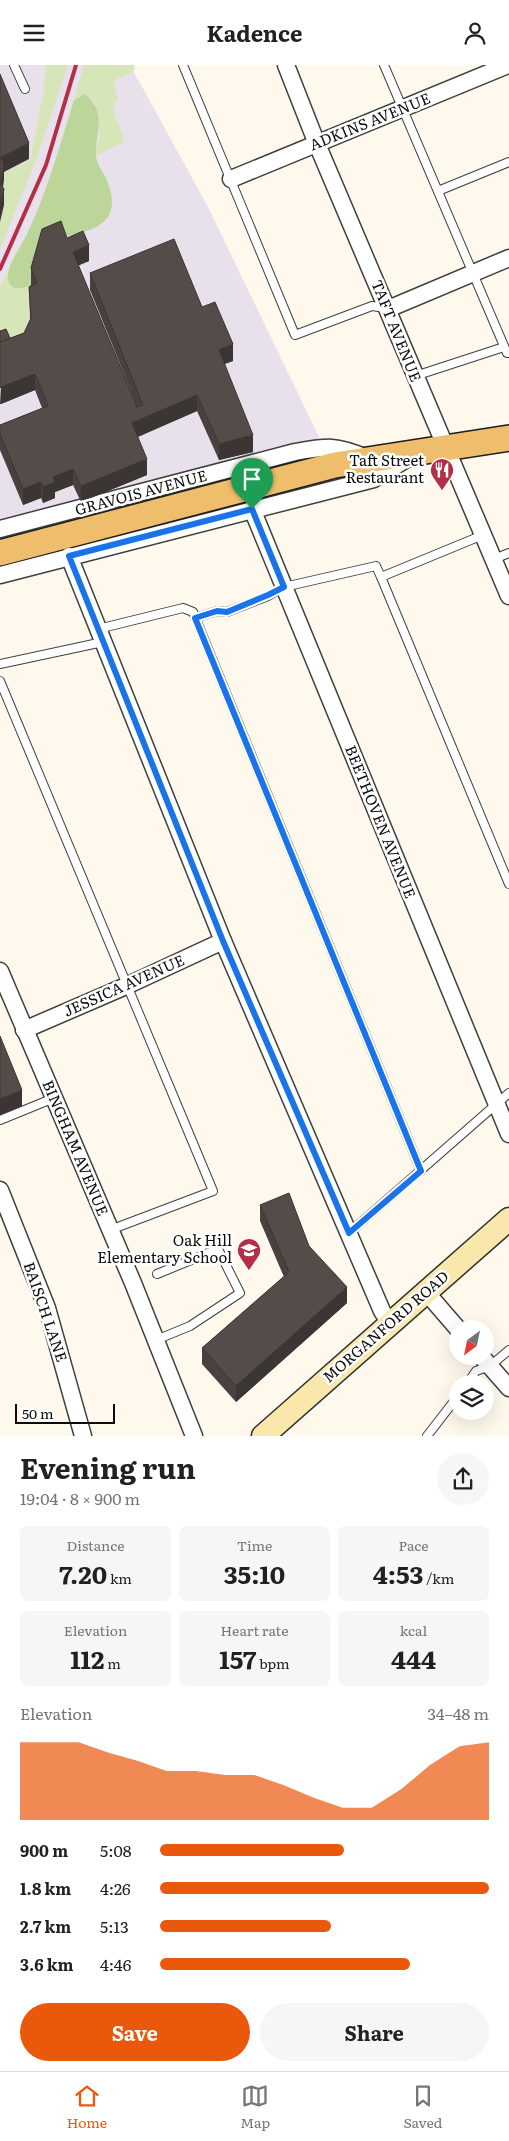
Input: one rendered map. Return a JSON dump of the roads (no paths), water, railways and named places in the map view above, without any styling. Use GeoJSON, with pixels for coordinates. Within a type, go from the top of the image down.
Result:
{"type":"FeatureCollection","features":[{"type":"Feature","properties":{"kind":"main road","name":"GRAVOIS AVENUE"},"geometry":{"type":"LineString","coordinates":[[0,553],[335,465],[509,438]]}},
{"type":"Feature","properties":{"kind":"street","name":"TAFT AVENUE"},"geometry":{"type":"LineString","coordinates":[[286,65],[317,144],[388,309],[445,449],[484,535],[501,556],[509,596]]}},
{"type":"Feature","properties":{"kind":"street","name":"ADKINS AVENUE"},"geometry":{"type":"LineString","coordinates":[[231,179],[508,65]]}},
{"type":"Feature","properties":{"kind":"street"},"geometry":{"type":"LineString","coordinates":[[388,309],[509,259]]}},
{"type":"Feature","properties":{"kind":"street","name":"GRAVOIS AVENUE"},"geometry":{"type":"LineString","coordinates":[[0,529],[295,452],[325,446],[339,447],[369,459]]}},
{"type":"Feature","properties":{"kind":"street","name":"GRAVOIS AVENUE"},"geometry":{"type":"LineString","coordinates":[[0,575],[374,479],[416,453]]}},
{"type":"Feature","properties":{"kind":"street","name":"BEETHOVEN AVENUE"},"geometry":{"type":"LineString","coordinates":[[252,509],[509,1134]]}},
{"type":"Feature","properties":{"kind":"street"},"geometry":{"type":"LineString","coordinates":[[69,556],[223,941],[382,1311],[390,1324]]}},
{"type":"Feature","properties":{"kind":"street","name":"JESSICA AVENUE"},"geometry":{"type":"LineString","coordinates":[[24,1030],[126,987],[223,941]]}},
{"type":"Feature","properties":{"kind":"street","name":"BINGHAM AVENUE"},"geometry":{"type":"LineString","coordinates":[[0,971],[156,1339],[194,1436]]}},
{"type":"Feature","properties":{"kind":"street","name":"BAISCH LANE"},"geometry":{"type":"LineString","coordinates":[[0,1190],[48,1308],[83,1436]]}},
{"type":"Feature","properties":{"kind":"street","name":"MORGANFORD ROAD"},"geometry":{"type":"LineString","coordinates":[[263,1436],[509,1219]]}},
{"type":"Feature","properties":{"kind":"street"},"geometry":{"type":"LineString","coordinates":[[426,1292],[450,1320]]}},
{"type":"Feature","properties":{"kind":"street"},"geometry":{"type":"LineString","coordinates":[[489,1365],[509,1388]]}},
{"type":"Feature","properties":{"kind":"lane"},"geometry":{"type":"LineString","coordinates":[[14,65],[25,89]]}},
{"type":"Feature","properties":{"kind":"lane"},"geometry":{"type":"LineString","coordinates":[[182,65],[295,335],[372,305],[388,309]]}},
{"type":"Feature","properties":{"kind":"lane"},"geometry":{"type":"LineString","coordinates":[[384,65],[506,350],[415,377]]}},
{"type":"Feature","properties":{"kind":"lane"},"geometry":{"type":"LineString","coordinates":[[438,191],[509,162]]}},
{"type":"Feature","properties":{"kind":"lane"},"geometry":{"type":"LineString","coordinates":[[381,577],[484,535]]}},
{"type":"Feature","properties":{"kind":"lane"},"geometry":{"type":"LineString","coordinates":[[195,618],[217,611],[227,612],[284,587],[376,566],[509,885]]}},
{"type":"Feature","properties":{"kind":"lane"},"geometry":{"type":"LineString","coordinates":[[0,664],[101,636],[183,608],[193,612],[421,1171]]}},
{"type":"Feature","properties":{"kind":"lane"},"geometry":{"type":"LineString","coordinates":[[0,681],[212,1191],[110,1230]]}},
{"type":"Feature","properties":{"kind":"lane"},"geometry":{"type":"LineString","coordinates":[[349,1233],[509,1093]]}},
{"type":"Feature","properties":{"kind":"lane"},"geometry":{"type":"LineString","coordinates":[[0,1120],[54,1098]]}},
{"type":"Feature","properties":{"kind":"lane"},"geometry":{"type":"LineString","coordinates":[[156,1339],[190,1326],[240,1293],[218,1249],[157,1274]]}},
{"type":"Feature","properties":{"kind":"lane"},"geometry":{"type":"LineString","coordinates":[[494,1357],[509,1349]]}},
{"type":"Feature","properties":{"kind":"lane"},"geometry":{"type":"LineString","coordinates":[[473,1375],[482,1365]]}},
{"type":"Feature","properties":{"kind":"lane"},"geometry":{"type":"LineString","coordinates":[[427,1436],[449,1408]]}},
{"type":"Feature","properties":{"kind":"railway"},"geometry":{"type":"LineString","coordinates":[[0,269],[46,165],[76,65]]}},
{"type":"Feature","properties":{"kind":"place","name":"Taft Street Restaurant"},"geometry":{"type":"Point","coordinates":[442,491]}},
{"type":"Feature","properties":{"kind":"place","name":"Oak Hill Elementary School"},"geometry":{"type":"Point","coordinates":[249,1271]}}]}
